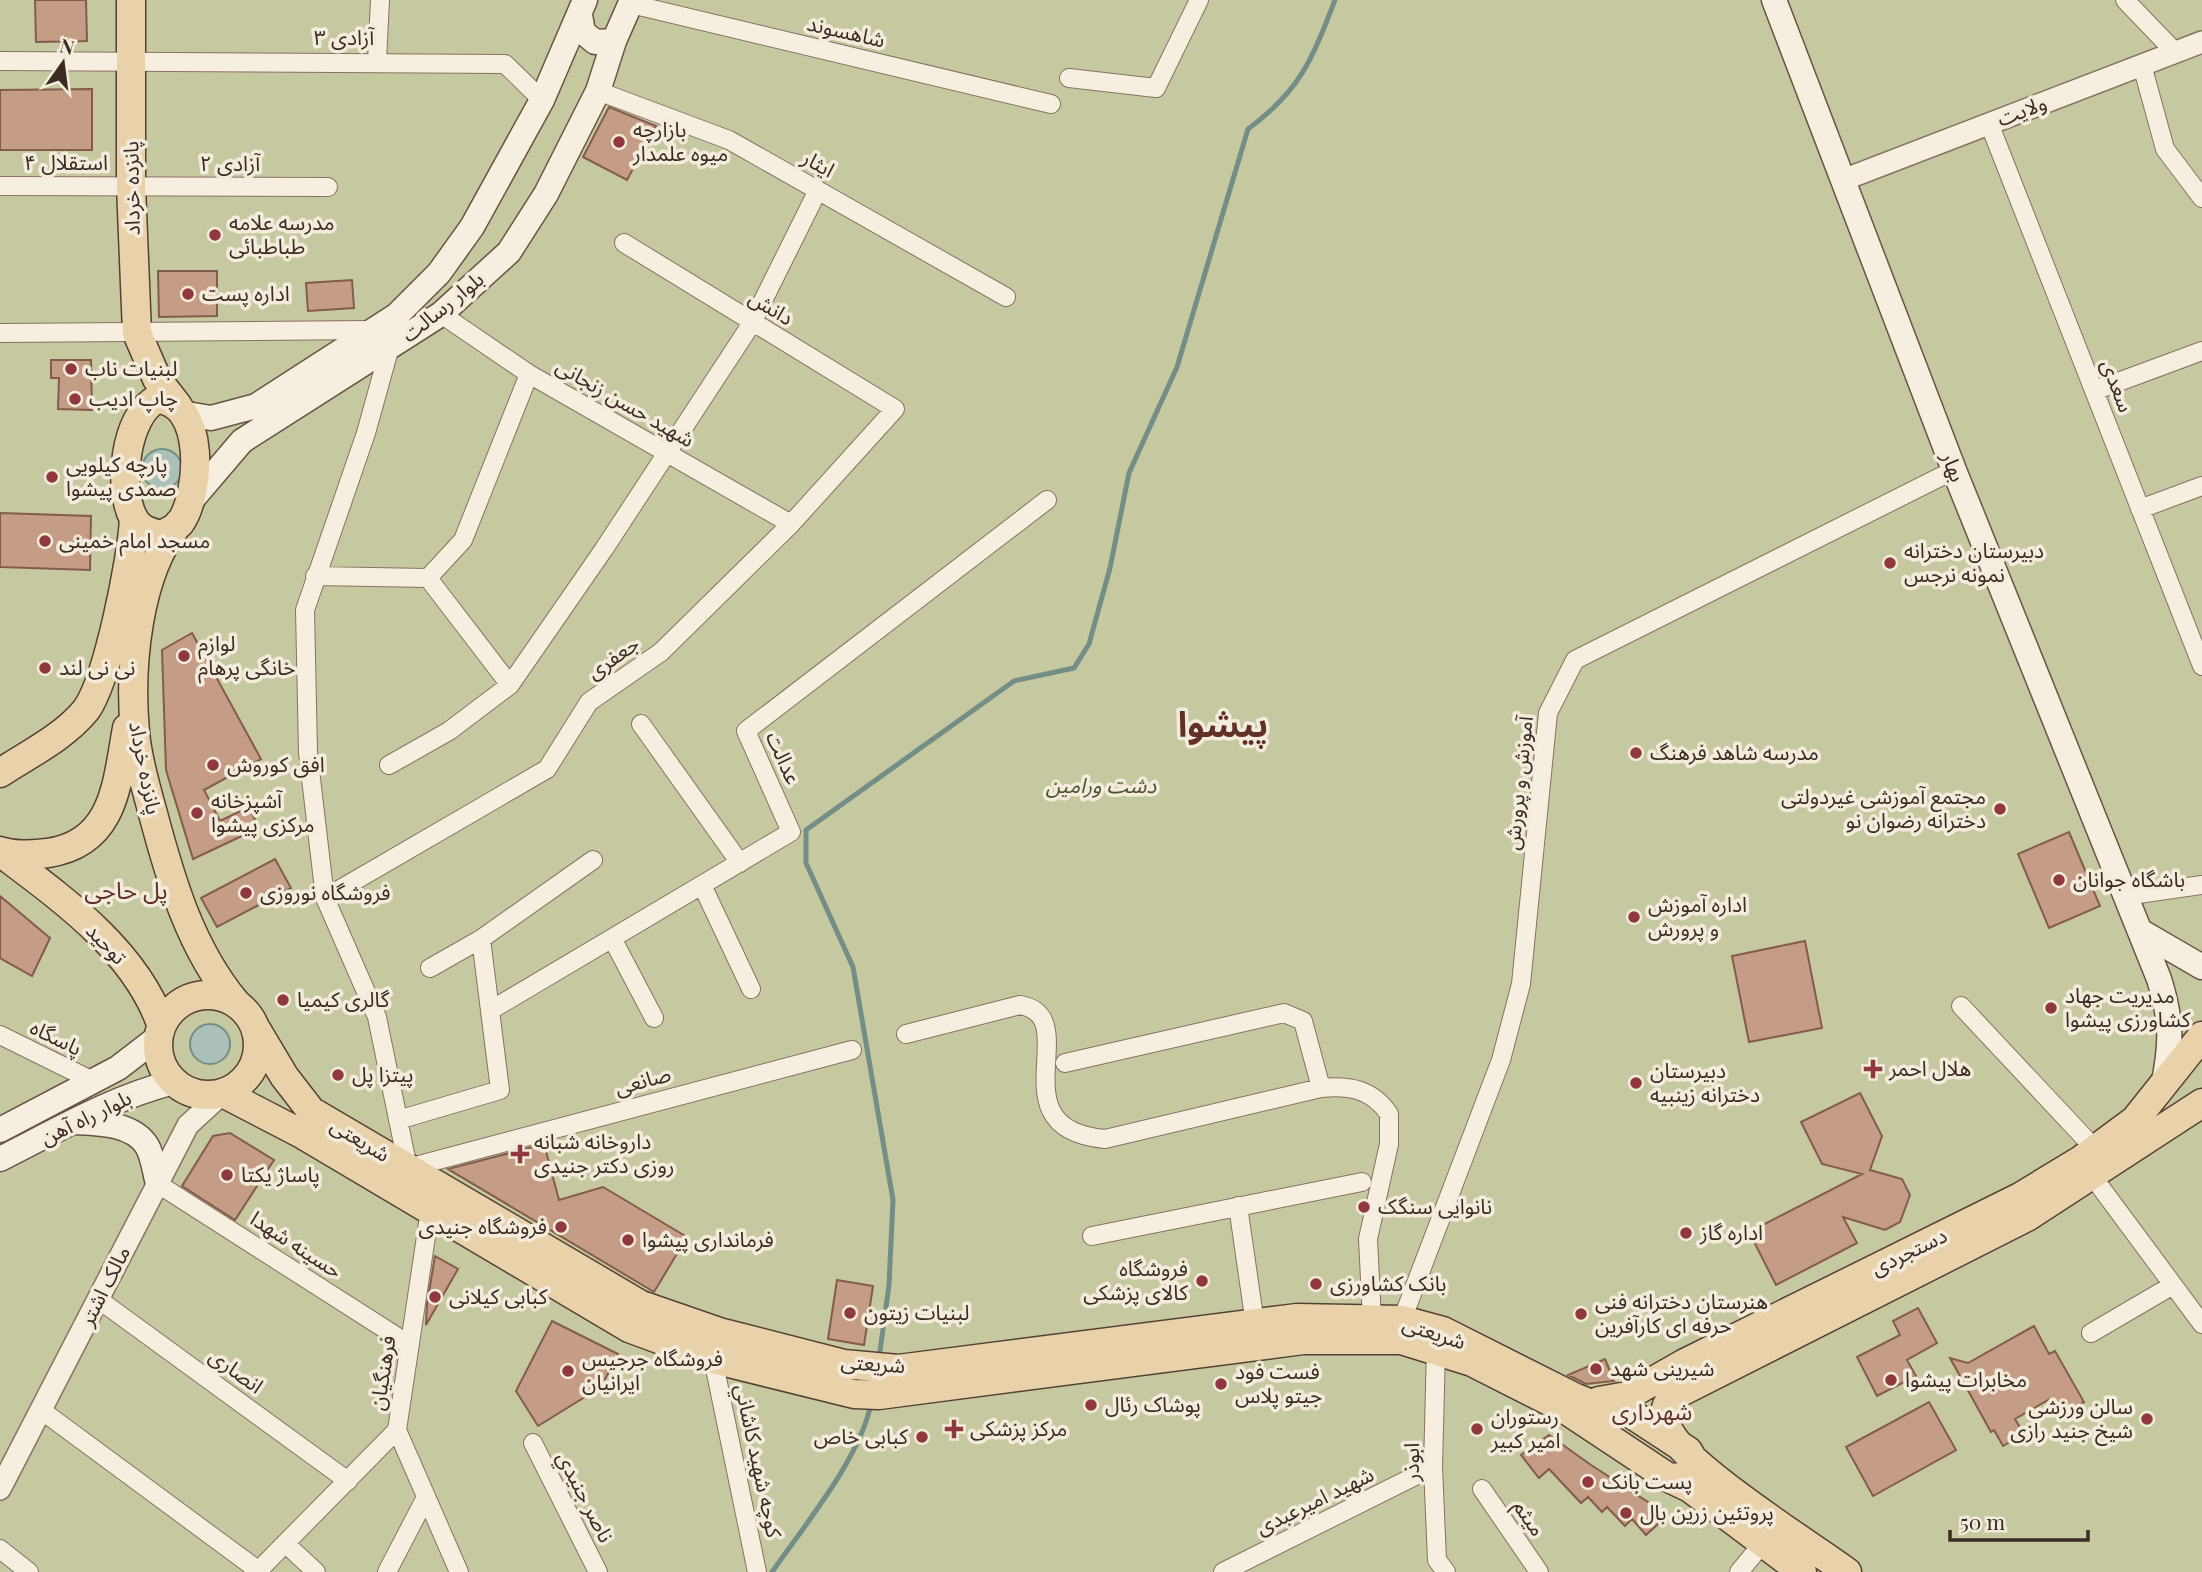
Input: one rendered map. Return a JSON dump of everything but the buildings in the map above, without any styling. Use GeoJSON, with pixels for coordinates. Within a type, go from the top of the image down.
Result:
{"type":"FeatureCollection","features":[{"type":"Feature","properties":{"kind":"main road","name":"پانزده خرداد"},"geometry":{"type":"LineString","coordinates":[[131,0],[131,186],[137,332],[157,379],[182,410]]}},
{"type":"Feature","properties":{"kind":"main road","name":"بهار"},"geometry":{"type":"LineString","coordinates":[[1774,0],[1954,470],[2140,931],[2170,1014],[2170,1051],[2163,1088]]}},
{"type":"Feature","properties":{"kind":"main road","name":"بلوار رسالت"},"geometry":{"type":"LineString","coordinates":[[184,513],[222,461],[256,430],[389,350],[441,314],[509,252],[546,194],[598,90],[614,41],[631,2]]}},
{"type":"Feature","properties":{"kind":"main road","name":"بلوار رسالت"},"geometry":{"type":"LineString","coordinates":[[182,410],[211,418],[256,405],[397,314],[439,273],[472,227],[542,100],[582,7]]}},
{"type":"Feature","properties":{"kind":"main road"},"geometry":{"type":"LineString","coordinates":[[582,7],[583,32],[595,42],[614,41]]}},
{"type":"Feature","properties":{"kind":"main road"},"geometry":{"type":"LineString","coordinates":[[0,773],[57,736],[87,708],[107,654],[126,577],[134,519],[128,497],[127,467],[143,374],[137,332]]}},
{"type":"Feature","properties":{"kind":"main road"},"geometry":{"type":"LineString","coordinates":[[134,422],[145,405],[157,399],[167,399],[182,410],[194,454],[184,513],[162,535],[146,531],[134,519]]}},
{"type":"Feature","properties":{"kind":"main road","name":"پانزده خرداد"},"geometry":{"type":"LineString","coordinates":[[184,513],[159,552],[151,574],[136,641],[133,710],[138,754],[173,884],[208,965],[236,1003]]}},
{"type":"Feature","properties":{"kind":"main road"},"geometry":{"type":"LineString","coordinates":[[0,851],[21,855],[54,852],[73,846],[90,835],[99,824],[118,785],[134,675]]}},
{"type":"Feature","properties":{"kind":"main road","name":"توحید"},"geometry":{"type":"LineString","coordinates":[[0,851],[39,882],[115,952],[152,999],[159,1031]]}},
{"type":"Feature","properties":{"kind":"main road"},"geometry":{"type":"LineString","coordinates":[[2140,931],[2202,967]]}},
{"type":"Feature","properties":{"kind":"main road"},"geometry":{"type":"LineString","coordinates":[[209,994],[236,1003],[248,1014],[256,1029],[259,1045],[256,1060],[243,1080],[223,1093],[197,1094],[174,1082],[161,1062],[159,1031],[169,1012],[194,996],[209,994]]}},
{"type":"Feature","properties":{"kind":"main road","name":"شریعتی"},"geometry":{"type":"LineString","coordinates":[[256,1029],[284,1076],[311,1111],[641,1305],[719,1332],[844,1364],[898,1369],[1297,1318],[1402,1320],[1443,1331],[1576,1398],[1621,1411],[1688,1451]]}},
{"type":"Feature","properties":{"kind":"main road","name":"بلوار راه آهن"},"geometry":{"type":"LineString","coordinates":[[0,1130],[139,1055],[159,1031]]}},
{"type":"Feature","properties":{"kind":"main road","name":"دستجردی"},"geometry":{"type":"LineString","coordinates":[[2094,1163],[2163,1088],[2202,1036]]}},
{"type":"Feature","properties":{"kind":"main road","name":"بلوار راه آهن"},"geometry":{"type":"LineString","coordinates":[[0,1159],[146,1089],[174,1082]]}},
{"type":"Feature","properties":{"kind":"main road","name":"شریعتی"},"geometry":{"type":"LineString","coordinates":[[223,1093],[300,1133],[629,1328],[713,1359],[866,1394],[1303,1340],[1401,1340],[1436,1348],[1472,1362],[1565,1409],[1669,1478]]}},
{"type":"Feature","properties":{"kind":"main road","name":"دستجردی"},"geometry":{"type":"LineString","coordinates":[[1576,1398],[1612,1401],[1647,1385],[1692,1373],[1946,1246],[2020,1197],[2094,1163],[2201,1106]]}},
{"type":"Feature","properties":{"kind":"main road"},"geometry":{"type":"LineString","coordinates":[[75,1122],[104,1123],[128,1131],[147,1145],[158,1184]]}},
{"type":"Feature","properties":{"kind":"main road","name":"دستجردی"},"geometry":{"type":"LineString","coordinates":[[1688,1451],[1670,1433],[1665,1420],[1665,1408],[1692,1373]]}},
{"type":"Feature","properties":{"kind":"main road"},"geometry":{"type":"LineString","coordinates":[[1608,1438],[1604,1424],[1621,1411],[1633,1409],[1639,1392],[1647,1385]]}},
{"type":"Feature","properties":{"kind":"main road"},"geometry":{"type":"LineString","coordinates":[[1669,1478],[1680,1479],[1691,1470],[1693,1458],[1688,1451]]}},
{"type":"Feature","properties":{"kind":"main road"},"geometry":{"type":"LineString","coordinates":[[1688,1451],[1703,1467],[1847,1572]]}},
{"type":"Feature","properties":{"kind":"main road"},"geometry":{"type":"LineString","coordinates":[[1669,1478],[1690,1488],[1802,1572]]}},
{"type":"Feature","properties":{"kind":"street"},"geometry":{"type":"LineString","coordinates":[[377,61],[380,0]]}},
{"type":"Feature","properties":{"kind":"street"},"geometry":{"type":"LineString","coordinates":[[1069,78],[1156,88],[1199,0]]}},
{"type":"Feature","properties":{"kind":"street"},"geometry":{"type":"LineString","coordinates":[[2125,0],[2175,52]]}},
{"type":"Feature","properties":{"kind":"street","name":"شاهسوند"},"geometry":{"type":"LineString","coordinates":[[631,2],[1051,104]]}},
{"type":"Feature","properties":{"kind":"street","name":"ولایت"},"geometry":{"type":"LineString","coordinates":[[1843,180],[2202,42]]}},
{"type":"Feature","properties":{"kind":"street","name":"آزادی ۳"},"geometry":{"type":"LineString","coordinates":[[0,61],[377,61],[505,64],[542,100]]}},
{"type":"Feature","properties":{"kind":"street"},"geometry":{"type":"LineString","coordinates":[[2141,65],[2165,149],[2202,198]]}},
{"type":"Feature","properties":{"kind":"street","name":"ایثار"},"geometry":{"type":"LineString","coordinates":[[598,90],[729,140],[1006,297]]}},
{"type":"Feature","properties":{"kind":"street","name":"سعدی"},"geometry":{"type":"LineString","coordinates":[[1989,123],[2140,509],[2195,628],[2202,666]]}},
{"type":"Feature","properties":{"kind":"street","name":"استقلال ۴"},"geometry":{"type":"LineString","coordinates":[[0,186],[131,186]]}},
{"type":"Feature","properties":{"kind":"street","name":"آزادی ۲"},"geometry":{"type":"LineString","coordinates":[[131,186],[328,187]]}},
{"type":"Feature","properties":{"kind":"street"},"geometry":{"type":"LineString","coordinates":[[389,765],[449,731],[510,685],[668,453],[752,323],[818,190]]}},
{"type":"Feature","properties":{"kind":"street","name":"دانش"},"geometry":{"type":"LineString","coordinates":[[624,243],[895,409]]}},
{"type":"Feature","properties":{"kind":"street","name":"شهید حسن زنجانی"},"geometry":{"type":"LineString","coordinates":[[441,314],[529,374],[791,524]]}},
{"type":"Feature","properties":{"kind":"street"},"geometry":{"type":"LineString","coordinates":[[0,333],[371,330]]}},
{"type":"Feature","properties":{"kind":"street"},"geometry":{"type":"LineString","coordinates":[[389,350],[366,433],[305,610],[308,753],[325,898],[377,1017],[408,1168]]}},
{"type":"Feature","properties":{"kind":"street"},"geometry":{"type":"LineString","coordinates":[[2094,391],[2202,351]]}},
{"type":"Feature","properties":{"kind":"street"},"geometry":{"type":"LineString","coordinates":[[315,576],[428,578],[463,540],[529,374]]}},
{"type":"Feature","properties":{"kind":"street","name":"جعفری"},"geometry":{"type":"LineString","coordinates":[[325,898],[547,769],[589,702],[661,652],[791,524],[895,409]]}},
{"type":"Feature","properties":{"kind":"street","name":"آموزش و پرورش"},"geometry":{"type":"LineString","coordinates":[[1402,1320],[1501,1060],[1521,984],[1548,713],[1575,660],[1954,470]]}},
{"type":"Feature","properties":{"kind":"street"},"geometry":{"type":"LineString","coordinates":[[2140,509],[2202,486]]}},
{"type":"Feature","properties":{"kind":"street","name":"عدالت"},"geometry":{"type":"LineString","coordinates":[[491,1010],[791,832],[746,732],[1047,500]]}},
{"type":"Feature","properties":{"kind":"street"},"geometry":{"type":"LineString","coordinates":[[428,578],[510,685]]}},
{"type":"Feature","properties":{"kind":"street"},"geometry":{"type":"LineString","coordinates":[[641,723],[740,863]]}},
{"type":"Feature","properties":{"kind":"street"},"geometry":{"type":"LineString","coordinates":[[430,968],[481,939],[593,860]]}},
{"type":"Feature","properties":{"kind":"street"},"geometry":{"type":"LineString","coordinates":[[702,885],[751,989]]}},
{"type":"Feature","properties":{"kind":"street"},"geometry":{"type":"LineString","coordinates":[[2124,896],[2202,886]]}},
{"type":"Feature","properties":{"kind":"street"},"geometry":{"type":"LineString","coordinates":[[612,938],[654,1018]]}},
{"type":"Feature","properties":{"kind":"street"},"geometry":{"type":"LineString","coordinates":[[398,1120],[500,1090],[481,939]]}},
{"type":"Feature","properties":{"kind":"street"},"geometry":{"type":"LineString","coordinates":[[906,1034],[1020,1005],[1032,1008],[1046,1024],[1049,1035],[1044,1076],[1048,1101],[1057,1121],[1083,1137],[1117,1137],[1321,1088],[1346,1085],[1362,1090],[1376,1099],[1390,1114],[1389,1144],[1368,1239],[1372,1320]]}},
{"type":"Feature","properties":{"kind":"street"},"geometry":{"type":"LineString","coordinates":[[1961,1006],[2094,1163],[2173,1285],[2202,1324]]}},
{"type":"Feature","properties":{"kind":"street"},"geometry":{"type":"LineString","coordinates":[[1065,1063],[1284,1013],[1303,1021],[1321,1088]]}},
{"type":"Feature","properties":{"kind":"street","name":"پاسگاه"},"geometry":{"type":"LineString","coordinates":[[0,1035],[93,1081]]}},
{"type":"Feature","properties":{"kind":"street","name":"صانعی"},"geometry":{"type":"LineString","coordinates":[[408,1168],[852,1050]]}},
{"type":"Feature","properties":{"kind":"street","name":"مالک اشتر"},"geometry":{"type":"LineString","coordinates":[[0,1489],[188,1125],[223,1093]]}},
{"type":"Feature","properties":{"kind":"street"},"geometry":{"type":"LineString","coordinates":[[1092,1236],[1362,1182]]}},
{"type":"Feature","properties":{"kind":"street","name":"حسینه شهدا"},"geometry":{"type":"LineString","coordinates":[[158,1184],[410,1345]]}},
{"type":"Feature","properties":{"kind":"street"},"geometry":{"type":"LineString","coordinates":[[1238,1206],[1255,1324]]}},
{"type":"Feature","properties":{"kind":"street","name":"فرهنگیان"},"geometry":{"type":"LineString","coordinates":[[258,1572],[397,1430],[430,1210]]}},
{"type":"Feature","properties":{"kind":"street"},"geometry":{"type":"LineString","coordinates":[[2091,1333],[2173,1285]]}},
{"type":"Feature","properties":{"kind":"street","name":"انصاری"},"geometry":{"type":"LineString","coordinates":[[98,1299],[348,1481]]}},
{"type":"Feature","properties":{"kind":"street","name":"ابوذر"},"geometry":{"type":"LineString","coordinates":[[1436,1348],[1433,1467],[1437,1560],[1446,1572]]}},
{"type":"Feature","properties":{"kind":"street","name":"كوچه شهيد كاشاني"},"geometry":{"type":"LineString","coordinates":[[713,1359],[757,1572]]}},
{"type":"Feature","properties":{"kind":"street"},"geometry":{"type":"LineString","coordinates":[[41,1410],[258,1572]]}},
{"type":"Feature","properties":{"kind":"street"},"geometry":{"type":"LineString","coordinates":[[397,1430],[458,1572]]}},
{"type":"Feature","properties":{"kind":"street","name":"ناصر جنيدي"},"geometry":{"type":"LineString","coordinates":[[533,1443],[598,1572]]}},
{"type":"Feature","properties":{"kind":"street","name":"شهید امیرعبدی"},"geometry":{"type":"LineString","coordinates":[[1223,1572],[1258,1564],[1433,1467]]}},
{"type":"Feature","properties":{"kind":"street","name":"میثم"},"geometry":{"type":"LineString","coordinates":[[1482,1489],[1539,1572]]}},
{"type":"Feature","properties":{"kind":"street"},"geometry":{"type":"LineString","coordinates":[[387,1572],[426,1497]]}},
{"type":"Feature","properties":{"kind":"street"},"geometry":{"type":"LineString","coordinates":[[1739,1572],[1763,1543]]}},
{"type":"Feature","properties":{"kind":"street"},"geometry":{"type":"LineString","coordinates":[[286,1544],[316,1572]]}},
{"type":"Feature","properties":{"kind":"street"},"geometry":{"type":"LineString","coordinates":[[0,1549],[29,1572]]}},
{"type":"Feature","properties":{"kind":"green space","name":"دشت ورامین"},"geometry":{"type":"Polygon","coordinates":[[[0,0],[2202,0],[2202,1572],[0,1572],[0,0]]]}},
{"type":"Feature","properties":{"kind":"water"},"geometry":{"type":"Polygon","coordinates":[[[162,449],[170,450],[176,455],[181,461],[181,477],[176,483],[170,488],[162,489],[154,488],[148,483],[143,477],[142,469],[143,461],[148,455],[154,450],[162,449]]]}},
{"type":"Feature","properties":{"kind":"water"},"geometry":{"type":"Polygon","coordinates":[[[210,1024],[218,1025],[224,1030],[229,1036],[229,1052],[224,1058],[218,1063],[210,1064],[202,1063],[196,1058],[191,1052],[190,1044],[191,1036],[196,1030],[202,1025],[210,1024]]]}},
{"type":"Feature","properties":{"kind":"waterway"},"geometry":{"type":"LineString","coordinates":[[880,1351],[889,1285],[893,1200],[853,967],[806,863],[806,830],[1014,681],[1074,668],[1089,644],[1110,568],[1129,473],[1177,367],[1248,129],[1293,87],[1319,40],[1335,0]]}},
{"type":"Feature","properties":{"kind":"waterway"},"geometry":{"type":"LineString","coordinates":[[772,1572],[844,1468],[856,1446],[871,1403]]}},
{"type":"Feature","properties":{"kind":"place","name":"بازارچه میوه علمدار"},"geometry":{"type":"Point","coordinates":[619,142]}},
{"type":"Feature","properties":{"kind":"place","name":"مدرسه علامه طباطبائی"},"geometry":{"type":"Point","coordinates":[215,235]}},
{"type":"Feature","properties":{"kind":"place","name":"اداره پست"},"geometry":{"type":"Point","coordinates":[188,294]}},
{"type":"Feature","properties":{"kind":"place","name":"لبنیات ناب"},"geometry":{"type":"Point","coordinates":[71,369]}},
{"type":"Feature","properties":{"kind":"place","name":"چاپ ادیب"},"geometry":{"type":"Point","coordinates":[75,399]}},
{"type":"Feature","properties":{"kind":"place","name":"پارچه کیلویی صمدی پیشوا"},"geometry":{"type":"Point","coordinates":[52,477]}},
{"type":"Feature","properties":{"kind":"place","name":"مسجد امام خمینی"},"geometry":{"type":"Point","coordinates":[45,541]}},
{"type":"Feature","properties":{"kind":"place","name":"دبیرستان دخترانه نمونه نرجس"},"geometry":{"type":"Point","coordinates":[1890,563]}},
{"type":"Feature","properties":{"kind":"place","name":"لوازم خانگی پرهام"},"geometry":{"type":"Point","coordinates":[184,656]}},
{"type":"Feature","properties":{"kind":"place","name":"نی نی لند"},"geometry":{"type":"Point","coordinates":[45,668]}},
{"type":"Feature","properties":{"kind":"place","name":"مدرسه شاهد فرهنگ"},"geometry":{"type":"Point","coordinates":[1636,753]}},
{"type":"Feature","properties":{"kind":"place","name":"افق کوروش"},"geometry":{"type":"Point","coordinates":[213,765]}},
{"type":"Feature","properties":{"kind":"place","name":"مجتمع آموزشی غیردولتی دخترانه رضوان نو"},"geometry":{"type":"Point","coordinates":[2000,809]}},
{"type":"Feature","properties":{"kind":"place","name":"آشپزخانه مرکزی پیشوا"},"geometry":{"type":"Point","coordinates":[197,813]}},
{"type":"Feature","properties":{"kind":"place","name":"باشگاه جوانان"},"geometry":{"type":"Point","coordinates":[2059,880]}},
{"type":"Feature","properties":{"kind":"place","name":"فروشگاه نوروزی"},"geometry":{"type":"Point","coordinates":[246,893]}},
{"type":"Feature","properties":{"kind":"place","name":"اداره آموزش و پرورش"},"geometry":{"type":"Point","coordinates":[1634,917]}},
{"type":"Feature","properties":{"kind":"place","name":"گالری کیمیا"},"geometry":{"type":"Point","coordinates":[283,1000]}},
{"type":"Feature","properties":{"kind":"place","name":"مدیریت جهاد کشاورزی پیشوا"},"geometry":{"type":"Point","coordinates":[2051,1008]}},
{"type":"Feature","properties":{"kind":"place","name":"هلال احمر"},"geometry":{"type":"Point","coordinates":[1873,1069]}},
{"type":"Feature","properties":{"kind":"place","name":"پیتزا پل"},"geometry":{"type":"Point","coordinates":[338,1075]}},
{"type":"Feature","properties":{"kind":"place","name":"دبیرستان دخترانه زینبیه"},"geometry":{"type":"Point","coordinates":[1636,1083]}},
{"type":"Feature","properties":{"kind":"place","name":"داروخانه شبانه روزی دکتر جنیدی"},"geometry":{"type":"Point","coordinates":[520,1154]}},
{"type":"Feature","properties":{"kind":"place","name":"پاساژ یکتا"},"geometry":{"type":"Point","coordinates":[227,1175]}},
{"type":"Feature","properties":{"kind":"place","name":"نانوایی سنگک"},"geometry":{"type":"Point","coordinates":[1364,1207]}},
{"type":"Feature","properties":{"kind":"place","name":"فروشگاه جنیدی"},"geometry":{"type":"Point","coordinates":[561,1227]}},
{"type":"Feature","properties":{"kind":"place","name":"اداره گاز"},"geometry":{"type":"Point","coordinates":[1686,1233]}},
{"type":"Feature","properties":{"kind":"place","name":"فرمانداری پیشوا"},"geometry":{"type":"Point","coordinates":[628,1240]}},
{"type":"Feature","properties":{"kind":"place","name":"فروشگاه کالای پزشکی"},"geometry":{"type":"Point","coordinates":[1202,1281]}},
{"type":"Feature","properties":{"kind":"place","name":"بانک کشاورزی"},"geometry":{"type":"Point","coordinates":[1316,1284]}},
{"type":"Feature","properties":{"kind":"place","name":"کبابی کیلانی"},"geometry":{"type":"Point","coordinates":[435,1297]}},
{"type":"Feature","properties":{"kind":"place","name":"لبنیات زیتون"},"geometry":{"type":"Point","coordinates":[850,1313]}},
{"type":"Feature","properties":{"kind":"place","name":"هنرستان دخترانه فنی حرفه ای کارآفرین"},"geometry":{"type":"Point","coordinates":[1581,1314]}},
{"type":"Feature","properties":{"kind":"place","name":"شیرینی شهد"},"geometry":{"type":"Point","coordinates":[1596,1369]}},
{"type":"Feature","properties":{"kind":"place","name":"فروشگاه جرجیس ایرانیان"},"geometry":{"type":"Point","coordinates":[568,1371]}},
{"type":"Feature","properties":{"kind":"place","name":"مخابرات پیشوا"},"geometry":{"type":"Point","coordinates":[1891,1380]}},
{"type":"Feature","properties":{"kind":"place","name":"فست فود جیتو پلاس"},"geometry":{"type":"Point","coordinates":[1221,1384]}},
{"type":"Feature","properties":{"kind":"place","name":"پوشاک رئال"},"geometry":{"type":"Point","coordinates":[1091,1405]}},
{"type":"Feature","properties":{"kind":"place","name":"سالن ورزشی شیخ جنید رازی"},"geometry":{"type":"Point","coordinates":[2147,1419]}},
{"type":"Feature","properties":{"kind":"place","name":"مرکز پزشکی"},"geometry":{"type":"Point","coordinates":[954,1429]}},
{"type":"Feature","properties":{"kind":"place","name":"رستوران امیر کبیر"},"geometry":{"type":"Point","coordinates":[1477,1429]}},
{"type":"Feature","properties":{"kind":"place","name":"کبابی خاص"},"geometry":{"type":"Point","coordinates":[922,1437]}},
{"type":"Feature","properties":{"kind":"place","name":"پست بانک"},"geometry":{"type":"Point","coordinates":[1588,1482]}},
{"type":"Feature","properties":{"kind":"place","name":"پروتئین زرین بال"},"geometry":{"type":"Point","coordinates":[1626,1513]}},
{"type":"Feature","properties":{"kind":"district","name":"پیشوا"},"geometry":{"type":"Point","coordinates":[1223,725]}},
{"type":"Feature","properties":{"kind":"district","name":"پل حاجی"},"geometry":{"type":"Point","coordinates":[126,891]}},
{"type":"Feature","properties":{"kind":"district","name":"شهرداری"},"geometry":{"type":"Point","coordinates":[1652,1412]}}]}
